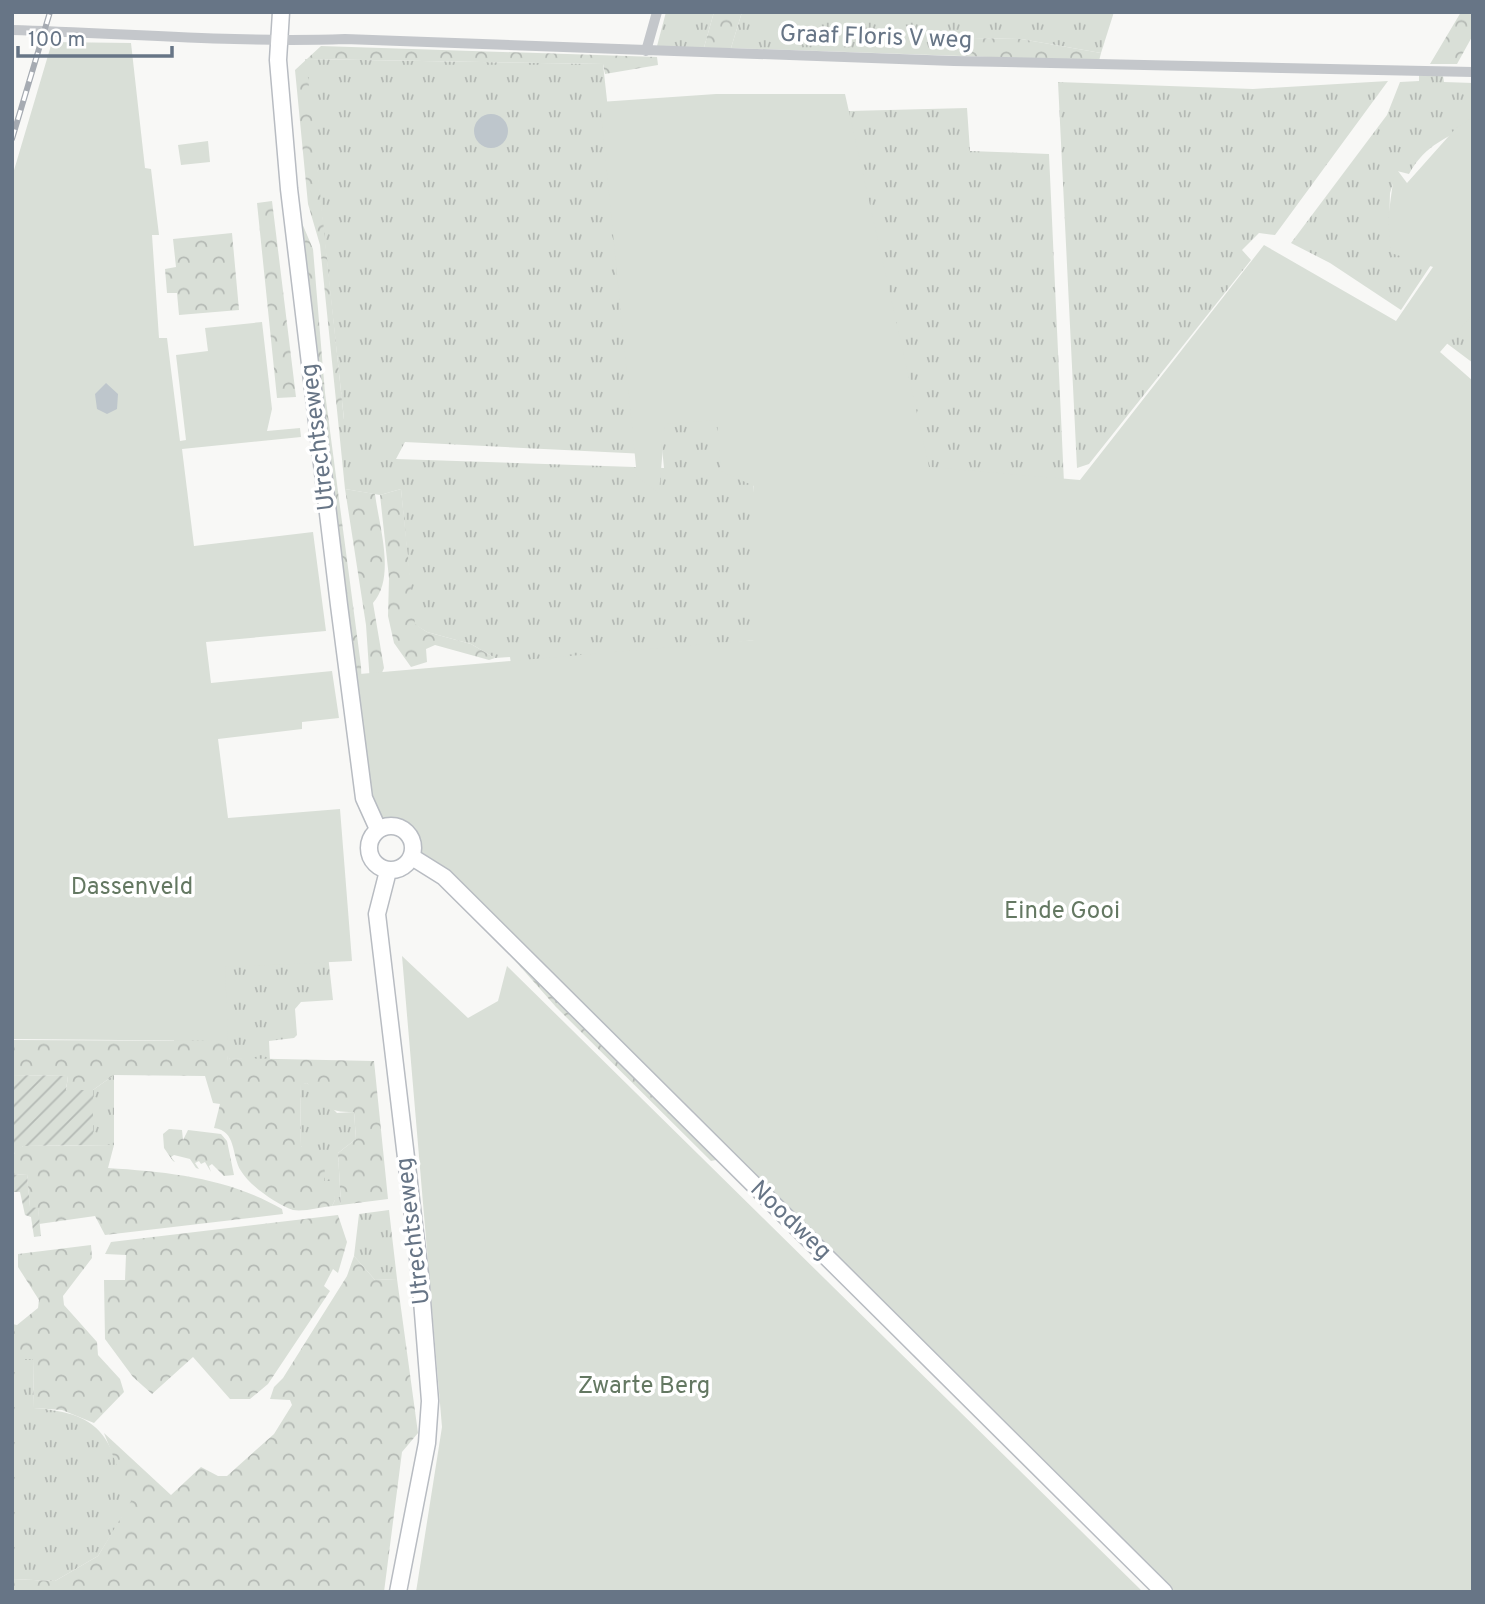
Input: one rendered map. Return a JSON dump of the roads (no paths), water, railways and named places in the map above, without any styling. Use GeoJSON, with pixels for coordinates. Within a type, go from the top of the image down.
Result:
{"type":"FeatureCollection","features":[{"type":"Feature","properties":{"kind":"main road","name":"Utrechtseweg"},"geometry":{"type":"LineString","coordinates":[[281,12],[277,41],[289,189],[364,798],[378,830]]}},
{"type":"Feature","properties":{"kind":"main road"},"geometry":{"type":"LineString","coordinates":[[392,826],[405,831],[413,843],[412,857],[402,868],[388,871],[379,868],[369,854],[368,844],[378,830],[392,826]]}},
{"type":"Feature","properties":{"kind":"main road","name":"Noodweg"},"geometry":{"type":"LineString","coordinates":[[412,857],[444,877],[1164,1592]]}},
{"type":"Feature","properties":{"kind":"main road","name":"Utrechtseweg"},"geometry":{"type":"LineString","coordinates":[[388,871],[377,914],[421,1287],[430,1401],[427,1443],[398,1592]]}},
{"type":"Feature","properties":{"kind":"street"},"geometry":{"type":"LineString","coordinates":[[646,51],[657,12]]}},
{"type":"Feature","properties":{"kind":"street","name":"Graaf Floris V weg"},"geometry":{"type":"LineString","coordinates":[[12,30],[242,37],[277,41],[345,39],[646,51],[1473,72]]}},
{"type":"Feature","properties":{"kind":"railway"},"geometry":{"type":"LineString","coordinates":[[12,139],[50,12]]}},
{"type":"Feature","properties":{"kind":"park label","name":"Dassenveld"},"geometry":{"type":"Point","coordinates":[132,888]}},
{"type":"Feature","properties":{"kind":"park label","name":"Einde Gooi"},"geometry":{"type":"Point","coordinates":[1062,912]}},
{"type":"Feature","properties":{"kind":"park label","name":"Zwarte Berg"},"geometry":{"type":"Point","coordinates":[644,1387]}}]}
